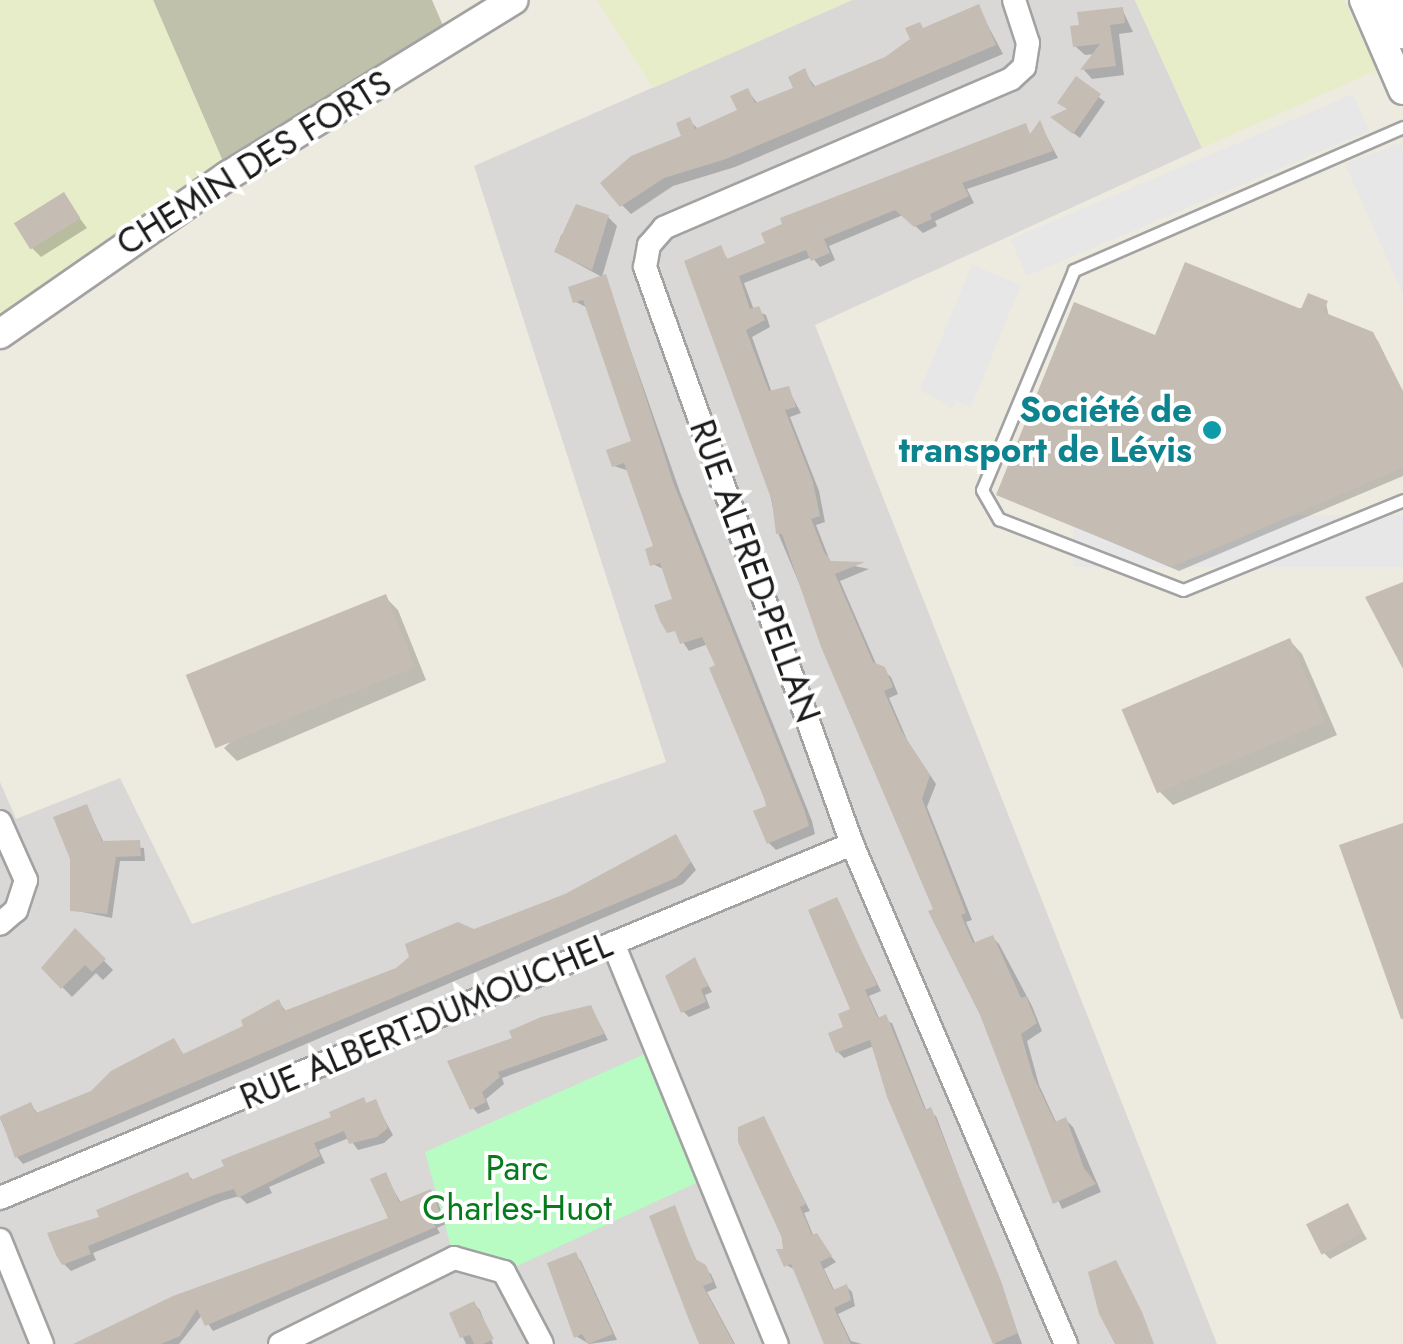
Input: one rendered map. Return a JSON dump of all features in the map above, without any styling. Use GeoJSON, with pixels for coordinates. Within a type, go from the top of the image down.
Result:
{"type":"FeatureCollection","features":[{"type":"Feature","properties":{"kind":"street","name":"CHEMIN DES FORTS"},"geometry":{"type":"LineString","coordinates":[[0,334],[200,194],[514,0]]}},
{"type":"Feature","properties":{"kind":"street","name":"RUE ALFRED-PELLAN"},"geometry":{"type":"LineString","coordinates":[[1014,0],[1028,43],[1024,67],[1011,79],[664,228],[649,245],[645,267],[852,844],[1066,1344]]}},
{"type":"Feature","properties":{"kind":"street"},"geometry":{"type":"LineString","coordinates":[[1364,0],[1403,90]]}},
{"type":"Feature","properties":{"kind":"street"},"geometry":{"type":"LineString","coordinates":[[1389,0],[1403,34]]}},
{"type":"Feature","properties":{"kind":"street"},"geometry":{"type":"LineString","coordinates":[[0,822],[26,880],[16,910],[0,924]]}},
{"type":"Feature","properties":{"kind":"street","name":"RUE ALBERT-DUMOUCHEL"},"geometry":{"type":"LineString","coordinates":[[0,1198],[852,844]]}},
{"type":"Feature","properties":{"kind":"street"},"geometry":{"type":"LineString","coordinates":[[614,943],[777,1344]]}},
{"type":"Feature","properties":{"kind":"street"},"geometry":{"type":"LineString","coordinates":[[0,1240],[42,1344]]}},
{"type":"Feature","properties":{"kind":"street"},"geometry":{"type":"LineString","coordinates":[[287,1343],[454,1258],[504,1272],[542,1344]]}},
{"type":"Feature","properties":{"kind":"lane"},"geometry":{"type":"LineString","coordinates":[[1403,127],[1068,275],[982,490],[1000,519],[1183,590],[1403,500]]}},
{"type":"Feature","properties":{"kind":"shaded area"},"geometry":{"type":"Polygon","coordinates":[[[0,0],[153,0],[229,175],[0,334],[0,0]]]}},
{"type":"Feature","properties":{"kind":"shaded area"},"geometry":{"type":"Polygon","coordinates":[[[153,0],[432,0],[444,28],[225,167],[153,0]]]}},
{"type":"Feature","properties":{"kind":"shaded area"},"geometry":{"type":"Polygon","coordinates":[[[597,0],[852,0],[653,88],[597,0]]]}},
{"type":"Feature","properties":{"kind":"shaded area"},"geometry":{"type":"Polygon","coordinates":[[[852,0],[1135,0],[1202,148],[815,325],[1217,1344],[0,1344],[0,782],[16,819],[120,778],[192,924],[666,762],[474,166],[852,0]]]}},
{"type":"Feature","properties":{"kind":"shaded area"},"geometry":{"type":"Polygon","coordinates":[[[1135,0],[1344,0],[1377,70],[1202,148],[1135,0]]]}},
{"type":"Feature","properties":{"kind":"shaded area"},"geometry":{"type":"Polygon","coordinates":[[[1353,94],[1369,131],[1026,276],[1011,239],[1353,94]]]}},
{"type":"Feature","properties":{"kind":"shaded area"},"geometry":{"type":"Polygon","coordinates":[[[1400,143],[1403,149],[1403,294],[1345,164],[1400,143]]]}},
{"type":"Feature","properties":{"kind":"shaded area"},"geometry":{"type":"Polygon","coordinates":[[[972,265],[1021,285],[971,407],[955,401],[952,408],[920,390],[972,265]]]}},
{"type":"Feature","properties":{"kind":"shaded area"},"geometry":{"type":"Polygon","coordinates":[[[1073,515],[1403,515],[1403,567],[1073,567],[1073,515]]]}},
{"type":"Feature","properties":{"kind":"green space","name":"Parc Charles-Huot"},"geometry":{"type":"Polygon","coordinates":[[[656,1049],[709,1177],[504,1272],[454,1258],[425,1152],[656,1049]]]}},
{"type":"Feature","properties":{"kind":"building"},"geometry":{"type":"Polygon","coordinates":[[[979,4],[996,45],[726,159],[664,178],[620,207],[600,183],[631,156],[681,136],[676,123],[690,117],[695,129],[737,110],[730,96],[748,88],[755,103],[793,88],[788,77],[805,68],[813,87],[885,57],[910,39],[905,28],[920,22],[923,28],[979,4]]]}},
{"type":"Feature","properties":{"kind":"building"},"geometry":{"type":"Polygon","coordinates":[[[1123,7],[1125,23],[1110,25],[1116,66],[1080,70],[1100,44],[1073,47],[1070,26],[1079,25],[1077,12],[1123,7]]]}},
{"type":"Feature","properties":{"kind":"building"},"geometry":{"type":"Polygon","coordinates":[[[1076,76],[1101,94],[1073,134],[1050,117],[1067,109],[1057,103],[1076,76]]]}},
{"type":"Feature","properties":{"kind":"building"},"geometry":{"type":"Polygon","coordinates":[[[1040,120],[1053,151],[962,183],[969,196],[930,214],[932,219],[914,227],[895,210],[824,239],[830,253],[811,261],[806,250],[739,276],[750,309],[759,306],[765,320],[746,330],[769,391],[789,386],[796,407],[785,410],[813,482],[820,516],[811,519],[824,552],[831,561],[865,562],[835,574],[873,662],[885,667],[893,687],[884,691],[902,732],[930,775],[922,799],[966,913],[961,915],[973,943],[993,935],[1021,998],[1026,996],[1037,1023],[1021,1034],[1033,1076],[1055,1122],[1066,1117],[1084,1168],[1096,1184],[1053,1204],[980,1015],[928,911],[933,909],[821,647],[782,534],[776,534],[772,501],[684,261],[721,245],[727,259],[765,243],[761,233],[782,224],[780,218],[1026,123],[1030,134],[1040,120]]]}},
{"type":"Feature","properties":{"kind":"building"},"geometry":{"type":"Polygon","coordinates":[[[64,192],[80,218],[30,250],[14,223],[64,192]]]}},
{"type":"Feature","properties":{"kind":"building"},"geometry":{"type":"Polygon","coordinates":[[[576,204],[609,215],[592,270],[554,252],[576,204]]]}},
{"type":"Feature","properties":{"kind":"building","name":"Société de transport de Lévis"},"geometry":{"type":"Polygon","coordinates":[[[1185,262],[1301,309],[1308,293],[1328,301],[1323,312],[1373,332],[1403,391],[1403,468],[1172,567],[996,495],[1074,302],[1155,335],[1185,262]]]}},
{"type":"Feature","properties":{"kind":"building"},"geometry":{"type":"Polygon","coordinates":[[[606,274],[673,482],[809,826],[767,844],[753,811],[766,806],[764,798],[709,668],[715,665],[702,637],[680,644],[675,631],[667,633],[660,621],[654,605],[672,599],[660,563],[650,566],[645,549],[653,546],[624,463],[612,467],[606,450],[631,441],[583,300],[573,303],[568,287],[606,274]]]}},
{"type":"Feature","properties":{"kind":"building"},"geometry":{"type":"Polygon","coordinates":[[[1403,582],[1403,669],[1365,597],[1403,582]]]}},
{"type":"Feature","properties":{"kind":"building"},"geometry":{"type":"Polygon","coordinates":[[[386,594],[416,667],[215,748],[186,675],[386,594]]]}},
{"type":"Feature","properties":{"kind":"building"},"geometry":{"type":"Polygon","coordinates":[[[1290,638],[1326,722],[1157,793],[1122,710],[1290,638]]]}},
{"type":"Feature","properties":{"kind":"building"},"geometry":{"type":"Polygon","coordinates":[[[87,804],[102,841],[140,840],[141,856],[116,857],[107,914],[70,911],[70,859],[53,817],[87,804]]]}},
{"type":"Feature","properties":{"kind":"building"},"geometry":{"type":"Polygon","coordinates":[[[1403,823],[1403,1019],[1401,1019],[1339,845],[1403,823]]]}},
{"type":"Feature","properties":{"kind":"building"},"geometry":{"type":"Polygon","coordinates":[[[676,834],[691,862],[676,878],[15,1158],[0,1116],[31,1102],[36,1113],[91,1091],[111,1071],[174,1038],[183,1054],[243,1026],[241,1020],[279,999],[284,1011],[396,968],[409,957],[405,944],[458,922],[474,929],[565,894],[676,834]]]}},
{"type":"Feature","properties":{"kind":"building"},"geometry":{"type":"Polygon","coordinates":[[[837,897],[877,985],[865,990],[878,1018],[886,1014],[925,1110],[931,1107],[1001,1281],[1018,1333],[993,1344],[887,1097],[870,1040],[836,1053],[828,1033],[843,1027],[838,1014],[850,1009],[808,910],[837,897]]]}},
{"type":"Feature","properties":{"kind":"building"},"geometry":{"type":"Polygon","coordinates":[[[75,928],[106,959],[92,972],[85,965],[61,989],[41,968],[75,928]]]}},
{"type":"Feature","properties":{"kind":"building"},"geometry":{"type":"Polygon","coordinates":[[[695,957],[708,986],[701,989],[706,1002],[681,1013],[665,976],[695,957]]]}},
{"type":"Feature","properties":{"kind":"building"},"geometry":{"type":"Polygon","coordinates":[[[591,1005],[604,1034],[498,1072],[500,1077],[482,1092],[486,1102],[470,1110],[447,1061],[512,1038],[509,1031],[541,1017],[591,1005]]]}},
{"type":"Feature","properties":{"kind":"building"},"geometry":{"type":"Polygon","coordinates":[[[364,1097],[366,1103],[376,1099],[388,1128],[377,1137],[349,1144],[344,1131],[314,1143],[320,1156],[238,1198],[234,1189],[214,1195],[88,1246],[91,1254],[62,1265],[56,1255],[47,1233],[99,1217],[96,1210],[188,1172],[191,1180],[224,1166],[221,1160],[331,1117],[329,1112],[364,1097]]]}},
{"type":"Feature","properties":{"kind":"building"},"geometry":{"type":"Polygon","coordinates":[[[764,1116],[806,1204],[800,1207],[812,1235],[817,1233],[832,1256],[820,1262],[833,1290],[847,1284],[851,1300],[834,1308],[851,1344],[824,1344],[791,1264],[784,1267],[776,1249],[783,1249],[782,1238],[738,1142],[738,1127],[764,1116]]]}},
{"type":"Feature","properties":{"kind":"building"},"geometry":{"type":"Polygon","coordinates":[[[386,1172],[399,1202],[431,1189],[442,1218],[433,1222],[436,1227],[205,1326],[197,1309],[180,1336],[161,1344],[73,1344],[173,1296],[388,1218],[370,1179],[386,1172]]]}},
{"type":"Feature","properties":{"kind":"building"},"geometry":{"type":"Polygon","coordinates":[[[1348,1203],[1363,1233],[1322,1255],[1306,1224],[1348,1203]]]}},
{"type":"Feature","properties":{"kind":"building"},"geometry":{"type":"Polygon","coordinates":[[[675,1205],[695,1259],[706,1265],[713,1282],[703,1286],[734,1344],[699,1344],[649,1216],[675,1205]]]}},
{"type":"Feature","properties":{"kind":"building"},"geometry":{"type":"Polygon","coordinates":[[[576,1252],[613,1334],[588,1344],[582,1334],[574,1338],[547,1263],[576,1252]]]}},
{"type":"Feature","properties":{"kind":"building"},"geometry":{"type":"Polygon","coordinates":[[[1116,1260],[1154,1344],[1115,1344],[1099,1314],[1088,1272],[1116,1260]]]}},
{"type":"Feature","properties":{"kind":"building"},"geometry":{"type":"Polygon","coordinates":[[[474,1301],[494,1339],[483,1344],[474,1344],[470,1335],[460,1338],[449,1313],[474,1301]]]}},
{"type":"Feature","properties":{"kind":"place","name":"Société de transport de Lévis"},"geometry":{"type":"Point","coordinates":[1212,430]}}]}
